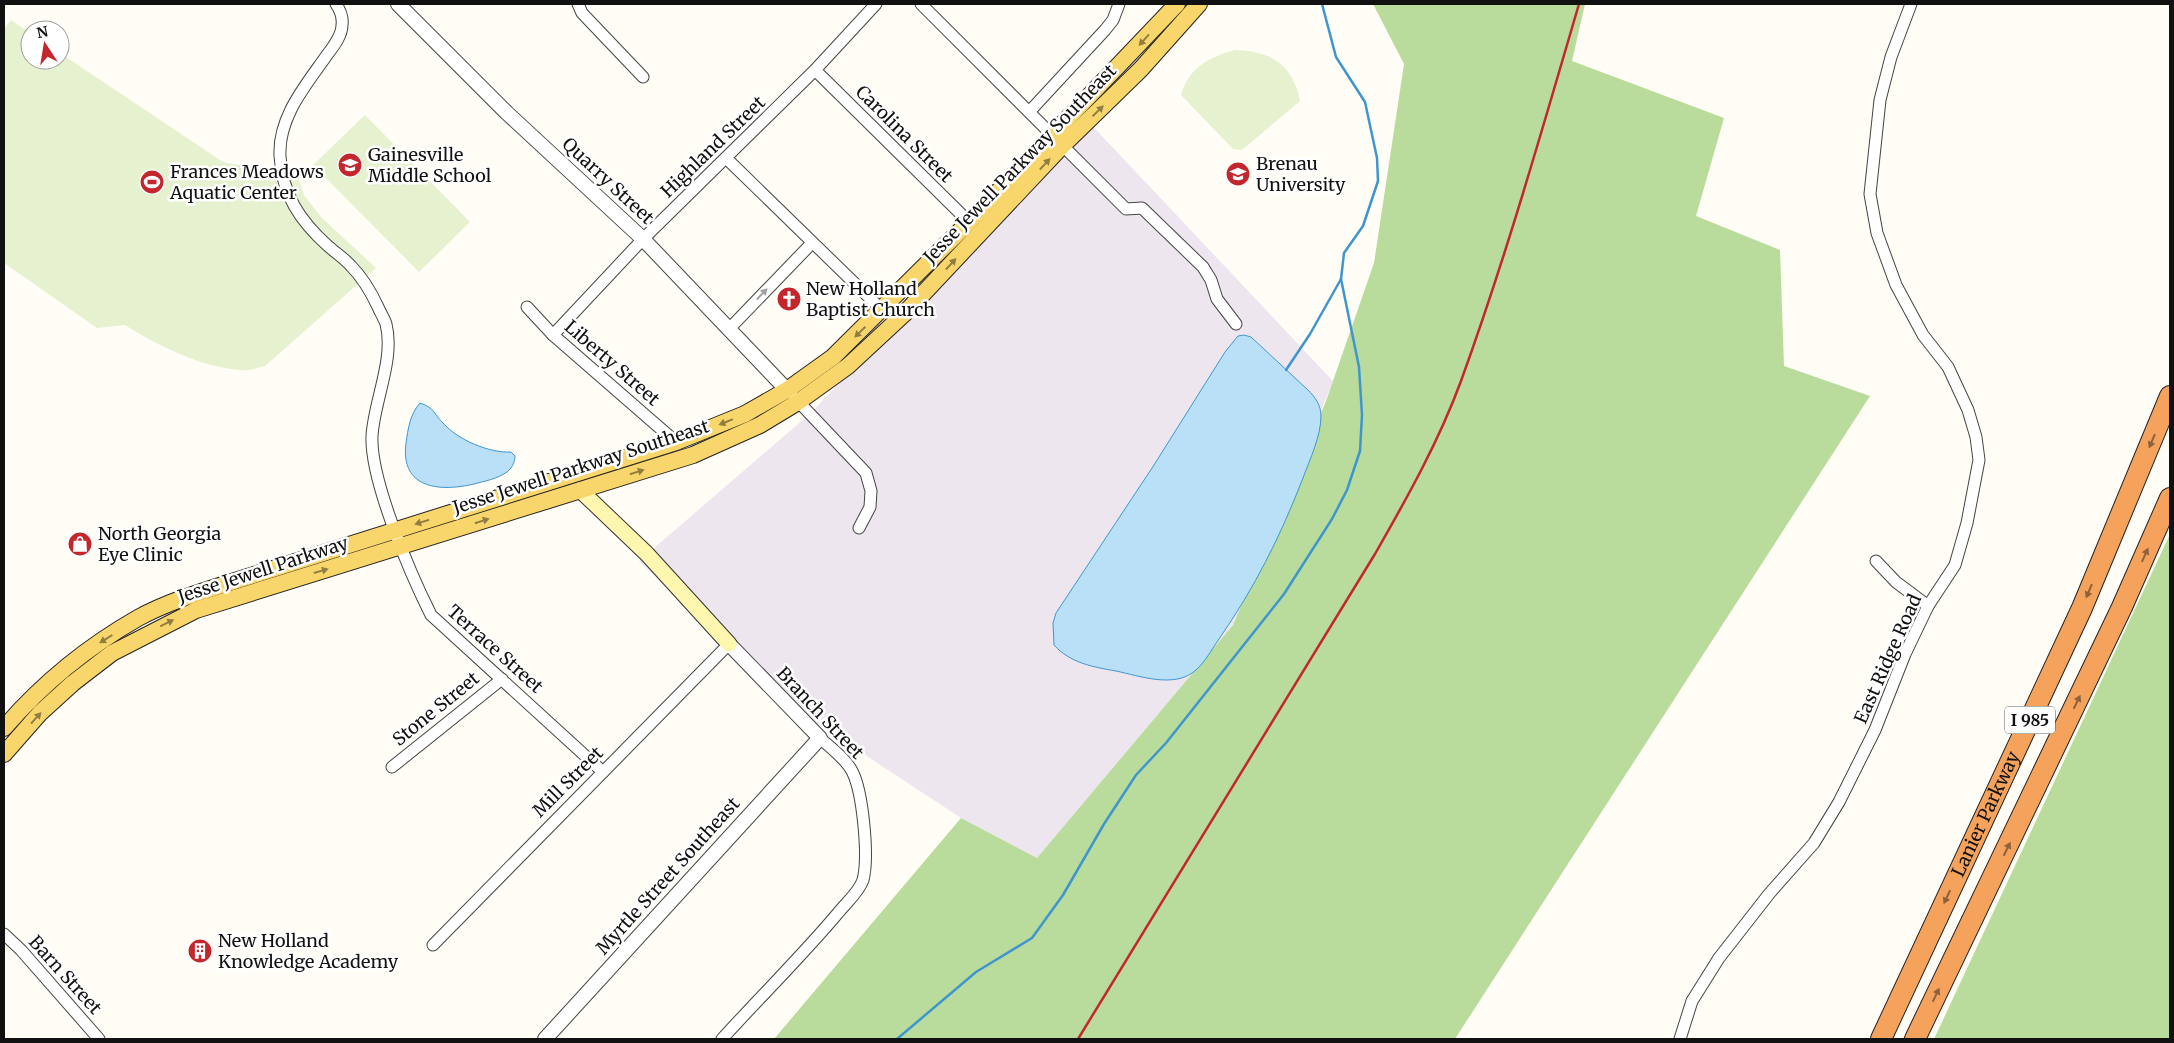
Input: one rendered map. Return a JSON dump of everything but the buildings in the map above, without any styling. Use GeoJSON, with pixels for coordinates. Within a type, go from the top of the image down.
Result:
{"type":"FeatureCollection","features":[{"type":"Feature","properties":{"kind":"highway","name":"Lanier Parkway"},"geometry":{"type":"LineString","coordinates":[[1881,1039],[2082,608],[2170,396]]}},
{"type":"Feature","properties":{"kind":"highway","name":"Lanier Parkway"},"geometry":{"type":"LineString","coordinates":[[1915,1039],[2122,607],[2170,498]]}},
{"type":"Feature","properties":{"kind":"main road","name":"Jesse Jewell Parkway Southeast"},"geometry":{"type":"LineString","coordinates":[[402,547],[693,455],[760,424],[798,402],[848,366],[904,314],[1177,4]]}},
{"type":"Feature","properties":{"kind":"main road","name":"Jesse Jewell Parkway Southeast"},"geometry":{"type":"LineString","coordinates":[[396,530],[676,442],[745,414],[787,390],[833,357],[969,222],[1058,139],[1141,69],[1199,4]]}},
{"type":"Feature","properties":{"kind":"main road","name":"Branch Street"},"geometry":{"type":"LineString","coordinates":[[580,490],[646,554],[729,644]]}},
{"type":"Feature","properties":{"kind":"main road","name":"Jesse Jewell Parkway"},"geometry":{"type":"LineString","coordinates":[[4,728],[65,667],[139,618],[182,599],[396,530]]}},
{"type":"Feature","properties":{"kind":"main road","name":"Jesse Jewell Parkway"},"geometry":{"type":"LineString","coordinates":[[4,754],[40,713],[73,683],[112,653],[153,630],[196,610],[402,547]]}},
{"type":"Feature","properties":{"kind":"street","name":"Terrace Street"},"geometry":{"type":"LineString","coordinates":[[336,4],[340,10],[343,26],[337,41],[295,103],[283,126],[280,154],[287,194],[297,213],[316,235],[351,265],[369,288],[386,324],[387,363],[372,438],[377,474],[396,530],[417,587],[431,615],[602,772]]}},
{"type":"Feature","properties":{"kind":"street","name":"Quarry Street"},"geometry":{"type":"LineString","coordinates":[[398,4],[508,113],[643,239],[787,390]]}},
{"type":"Feature","properties":{"kind":"street"},"geometry":{"type":"LineString","coordinates":[[578,4],[582,14],[643,77]]}},
{"type":"Feature","properties":{"kind":"street","name":"Highland Street"},"geometry":{"type":"LineString","coordinates":[[553,335],[643,239],[816,70],[876,4]]}},
{"type":"Feature","properties":{"kind":"street"},"geometry":{"type":"LineString","coordinates":[[921,4],[1030,110],[1058,139],[1069,154],[1126,209],[1142,208],[1203,267],[1211,280],[1217,299],[1236,324]]}},
{"type":"Feature","properties":{"kind":"street"},"geometry":{"type":"LineString","coordinates":[[1030,110],[1105,30],[1113,20],[1119,4]]}},
{"type":"Feature","properties":{"kind":"street","name":"East Ridge Road"},"geometry":{"type":"LineString","coordinates":[[1680,1039],[1692,1001],[1719,958],[1769,894],[1814,843],[1839,802],[1875,730],[1905,654],[1928,606],[1955,565],[1967,523],[1979,460],[1976,437],[1968,410],[1948,368],[1923,335],[1896,285],[1877,233],[1870,194],[1880,100],[1891,57],[1911,4]]}},
{"type":"Feature","properties":{"kind":"street","name":"Carolina Street"},"geometry":{"type":"LineString","coordinates":[[816,70],[969,222]]}},
{"type":"Feature","properties":{"kind":"street"},"geometry":{"type":"LineString","coordinates":[[727,159],[882,310]]}},
{"type":"Feature","properties":{"kind":"street"},"geometry":{"type":"LineString","coordinates":[[728,329],[812,243]]}},
{"type":"Feature","properties":{"kind":"street","name":"Liberty Street"},"geometry":{"type":"LineString","coordinates":[[527,307],[553,335],[676,442]]}},
{"type":"Feature","properties":{"kind":"street"},"geometry":{"type":"LineString","coordinates":[[787,390],[866,473],[871,491],[870,507],[859,528]]}},
{"type":"Feature","properties":{"kind":"street"},"geometry":{"type":"LineString","coordinates":[[1876,561],[1896,582],[1928,606]]}},
{"type":"Feature","properties":{"kind":"street","name":"Branch Street"},"geometry":{"type":"LineString","coordinates":[[722,1039],[826,928],[857,891],[863,880],[866,857],[862,808],[852,772],[838,755],[729,644]]}},
{"type":"Feature","properties":{"kind":"street","name":"Mill Street"},"geometry":{"type":"LineString","coordinates":[[433,945],[729,644]]}},
{"type":"Feature","properties":{"kind":"street","name":"Stone Street"},"geometry":{"type":"LineString","coordinates":[[392,767],[502,679]]}},
{"type":"Feature","properties":{"kind":"street","name":"Myrtle Street Southeast"},"geometry":{"type":"LineString","coordinates":[[545,1039],[820,738]]}},
{"type":"Feature","properties":{"kind":"street","name":"Barn Street"},"geometry":{"type":"LineString","coordinates":[[4,934],[21,950],[99,1039]]}},
{"type":"Feature","properties":{"kind":"shaded area"},"geometry":{"type":"Polygon","coordinates":[[[1085,118],[1333,381],[1233,625],[1037,858],[961,818],[789,705],[639,561],[812,412],[1085,118]]]}},
{"type":"Feature","properties":{"kind":"green space"},"geometry":{"type":"Polygon","coordinates":[[[1373,4],[1585,4],[1572,61],[1724,118],[1696,216],[1780,250],[1784,366],[1870,396],[1455,1039],[774,1039],[961,818],[1037,858],[1233,625],[1326,401],[1374,263],[1404,64],[1373,4]]]}},
{"type":"Feature","properties":{"kind":"green space","name":"Frances Meadows Aquatic Center"},"geometry":{"type":"Polygon","coordinates":[[[11,20],[20,26],[20,70],[70,70],[70,60],[223,162],[251,167],[295,168],[304,195],[321,217],[376,268],[265,366],[253,369],[226,368],[196,360],[165,348],[125,325],[97,328],[4,263],[4,29],[11,20]]]}},
{"type":"Feature","properties":{"kind":"green space"},"geometry":{"type":"Polygon","coordinates":[[[1235,50],[1259,53],[1278,62],[1292,78],[1300,101],[1242,150],[1233,149],[1181,95],[1189,78],[1201,65],[1217,56],[1235,50]]]}},
{"type":"Feature","properties":{"kind":"green space"},"geometry":{"type":"Polygon","coordinates":[[[365,115],[470,222],[419,272],[313,165],[365,115]]]}},
{"type":"Feature","properties":{"kind":"green space"},"geometry":{"type":"Polygon","coordinates":[[[2170,534],[2170,1039],[1934,1039],[2170,534]]]}},
{"type":"Feature","properties":{"kind":"water"},"geometry":{"type":"Polygon","coordinates":[[[1238,336],[1251,337],[1313,395],[1321,412],[1321,424],[1312,455],[1285,521],[1266,561],[1232,620],[1199,667],[1188,676],[1178,679],[1157,680],[1099,668],[1067,656],[1054,645],[1053,623],[1056,613],[1154,465],[1225,352],[1238,336]]]}},
{"type":"Feature","properties":{"kind":"water"},"geometry":{"type":"Polygon","coordinates":[[[420,403],[431,409],[449,429],[465,440],[484,448],[511,452],[515,456],[512,467],[495,478],[461,486],[436,487],[425,484],[416,478],[409,470],[406,458],[406,443],[412,417],[420,403]]]}},
{"type":"Feature","properties":{"kind":"waterway"},"geometry":{"type":"LineString","coordinates":[[897,1039],[976,972],[1032,938],[1063,895],[1104,824],[1136,775],[1166,743],[1284,594],[1332,519],[1347,490],[1360,451],[1362,415],[1359,367],[1341,279],[1344,253],[1363,226],[1378,181],[1377,158],[1365,102],[1336,57],[1322,4]]}},
{"type":"Feature","properties":{"kind":"waterway"},"geometry":{"type":"LineString","coordinates":[[1286,370],[1310,334],[1341,279]]}},
{"type":"Feature","properties":{"kind":"railway"},"geometry":{"type":"LineString","coordinates":[[1078,1039],[1375,554],[1433,447],[1461,381],[1493,288],[1579,4]]}},
{"type":"Feature","properties":{"kind":"place","name":"Gainesville Middle School"},"geometry":{"type":"Point","coordinates":[350,165]}},
{"type":"Feature","properties":{"kind":"place","name":"Brenau University"},"geometry":{"type":"Point","coordinates":[1238,174]}},
{"type":"Feature","properties":{"kind":"place","name":"Frances Meadows Aquatic Center"},"geometry":{"type":"Point","coordinates":[152,182]}},
{"type":"Feature","properties":{"kind":"place","name":"New Holland Baptist Church"},"geometry":{"type":"Point","coordinates":[789,299]}},
{"type":"Feature","properties":{"kind":"place","name":"North Georgia Eye Clinic"},"geometry":{"type":"Point","coordinates":[80,544]}},
{"type":"Feature","properties":{"kind":"place","name":"New Holland Knowledge Academy"},"geometry":{"type":"Point","coordinates":[200,951]}}]}
